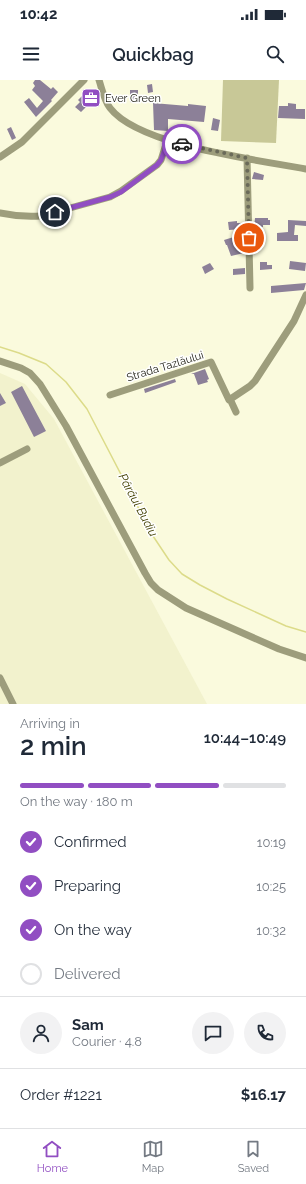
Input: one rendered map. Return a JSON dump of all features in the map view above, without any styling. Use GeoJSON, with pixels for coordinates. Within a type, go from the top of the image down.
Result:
{"type":"FeatureCollection","features":[{"type":"Feature","properties":{"kind":"street"},"geometry":{"type":"LineString","coordinates":[[0,157],[22,142],[84,80]]}},
{"type":"Feature","properties":{"kind":"street"},"geometry":{"type":"LineString","coordinates":[[99,80],[109,108],[121,119],[146,132],[168,141],[197,148],[306,168]]}},
{"type":"Feature","properties":{"kind":"street"},"geometry":{"type":"LineString","coordinates":[[0,213],[30,217],[42,216],[110,197],[121,192],[157,165],[161,160],[168,141]]}},
{"type":"Feature","properties":{"kind":"street"},"geometry":{"type":"LineString","coordinates":[[247,158],[250,288]]}},
{"type":"Feature","properties":{"kind":"street"},"geometry":{"type":"LineString","coordinates":[[236,412],[229,399],[250,386],[255,381],[294,321],[306,295]]}},
{"type":"Feature","properties":{"kind":"street"},"geometry":{"type":"LineString","coordinates":[[0,361],[21,368],[30,374],[40,384],[66,426],[144,574],[153,586],[186,608],[279,649],[306,658]]}},
{"type":"Feature","properties":{"kind":"street","name":"Strada Tazlăului"},"geometry":{"type":"LineString","coordinates":[[110,395],[211,362],[229,399]]}},
{"type":"Feature","properties":{"kind":"street"},"geometry":{"type":"LineString","coordinates":[[0,463],[27,449]]}},
{"type":"Feature","properties":{"kind":"street"},"geometry":{"type":"LineString","coordinates":[[0,678],[13,704]]}},
{"type":"Feature","properties":{"kind":"shaded area"},"geometry":{"type":"Polygon","coordinates":[[[223,80],[279,80],[276,143],[221,141],[223,80]]]}},
{"type":"Feature","properties":{"kind":"shaded area"},"geometry":{"type":"Polygon","coordinates":[[[0,373],[25,384],[54,419],[207,704],[0,704],[0,373]]]}},
{"type":"Feature","properties":{"kind":"building"},"geometry":{"type":"Polygon","coordinates":[[[35,80],[40,80],[51,89],[53,87],[58,92],[51,100],[52,101],[36,117],[24,102],[29,98],[37,108],[43,101],[32,90],[35,86],[33,83],[35,80]]]}},
{"type":"Feature","properties":{"kind":"building"},"geometry":{"type":"Polygon","coordinates":[[[152,84],[153,92],[148,93],[147,85],[152,84]]]}},
{"type":"Feature","properties":{"kind":"building"},"geometry":{"type":"Polygon","coordinates":[[[130,90],[138,90],[138,98],[141,98],[140,103],[130,102],[130,90]]]}},
{"type":"Feature","properties":{"kind":"building"},"geometry":{"type":"Polygon","coordinates":[[[91,94],[95,98],[81,112],[75,107],[80,102],[78,100],[83,95],[87,99],[91,94]]]}},
{"type":"Feature","properties":{"kind":"building"},"geometry":{"type":"Polygon","coordinates":[[[153,103],[206,106],[204,122],[168,119],[168,131],[154,130],[153,103]]]}},
{"type":"Feature","properties":{"kind":"building"},"geometry":{"type":"Polygon","coordinates":[[[288,103],[296,104],[296,109],[305,109],[305,119],[278,118],[279,106],[288,106],[288,103]]]}},
{"type":"Feature","properties":{"kind":"building"},"geometry":{"type":"Polygon","coordinates":[[[213,118],[220,120],[218,131],[211,130],[213,118]]]}},
{"type":"Feature","properties":{"kind":"building"},"geometry":{"type":"Polygon","coordinates":[[[11,127],[16,138],[12,140],[7,129],[11,127]]]}},
{"type":"Feature","properties":{"kind":"building"},"geometry":{"type":"Polygon","coordinates":[[[254,172],[264,175],[263,180],[252,179],[254,172]]]}},
{"type":"Feature","properties":{"kind":"building"},"geometry":{"type":"Polygon","coordinates":[[[255,218],[268,218],[268,220],[270,220],[270,225],[263,225],[263,227],[254,228],[255,218]]]}},
{"type":"Feature","properties":{"kind":"building"},"geometry":{"type":"Polygon","coordinates":[[[288,220],[306,221],[306,226],[295,225],[294,235],[298,235],[298,241],[277,241],[277,233],[288,232],[288,220]]]}},
{"type":"Feature","properties":{"kind":"building"},"geometry":{"type":"Polygon","coordinates":[[[237,221],[237,223],[241,223],[242,229],[229,230],[228,222],[237,221]]]}},
{"type":"Feature","properties":{"kind":"building"},"geometry":{"type":"Polygon","coordinates":[[[240,235],[244,253],[231,256],[224,240],[240,235]]]}},
{"type":"Feature","properties":{"kind":"building"},"geometry":{"type":"Polygon","coordinates":[[[290,261],[306,263],[305,271],[289,269],[290,261]]]}},
{"type":"Feature","properties":{"kind":"building"},"geometry":{"type":"Polygon","coordinates":[[[260,262],[267,262],[267,265],[272,265],[272,269],[260,270],[260,262]]]}},
{"type":"Feature","properties":{"kind":"building"},"geometry":{"type":"Polygon","coordinates":[[[210,263],[214,269],[205,274],[202,267],[210,263]]]}},
{"type":"Feature","properties":{"kind":"building"},"geometry":{"type":"Polygon","coordinates":[[[245,268],[245,274],[233,275],[233,269],[245,268]]]}},
{"type":"Feature","properties":{"kind":"building"},"geometry":{"type":"Polygon","coordinates":[[[306,283],[304,290],[271,293],[271,286],[306,283]]]}},
{"type":"Feature","properties":{"kind":"building"},"geometry":{"type":"Polygon","coordinates":[[[205,369],[209,379],[207,380],[208,382],[198,385],[194,374],[191,374],[205,369]]]}},
{"type":"Feature","properties":{"kind":"building"},"geometry":{"type":"Polygon","coordinates":[[[175,379],[176,382],[145,393],[144,389],[175,379]]]}},
{"type":"Feature","properties":{"kind":"building"},"geometry":{"type":"Polygon","coordinates":[[[22,386],[46,431],[34,437],[11,392],[22,386]]]}},
{"type":"Feature","properties":{"kind":"building"},"geometry":{"type":"Polygon","coordinates":[[[0,393],[6,403],[0,406],[0,393]]]}},
{"type":"Feature","properties":{"kind":"waterway","name":"Pârâul Budiu"},"geometry":{"type":"LineString","coordinates":[[0,347],[46,364],[66,382],[87,409],[153,536],[169,560],[182,574],[227,599],[286,626],[306,632]]}},
{"type":"Feature","properties":{"kind":"way so far"},"geometry":{"type":"LineString","coordinates":[[182,144],[247,158],[249,238]]}},
{"type":"Feature","properties":{"kind":"place","name":"Ever Green"},"geometry":{"type":"Point","coordinates":[91,98]}},
{"type":"Feature","properties":{"kind":"route"},"geometry":{"type":"LineString","coordinates":[[55,212],[98,201],[121,192],[157,165],[161,160],[168,141],[182,144]]}}]}
